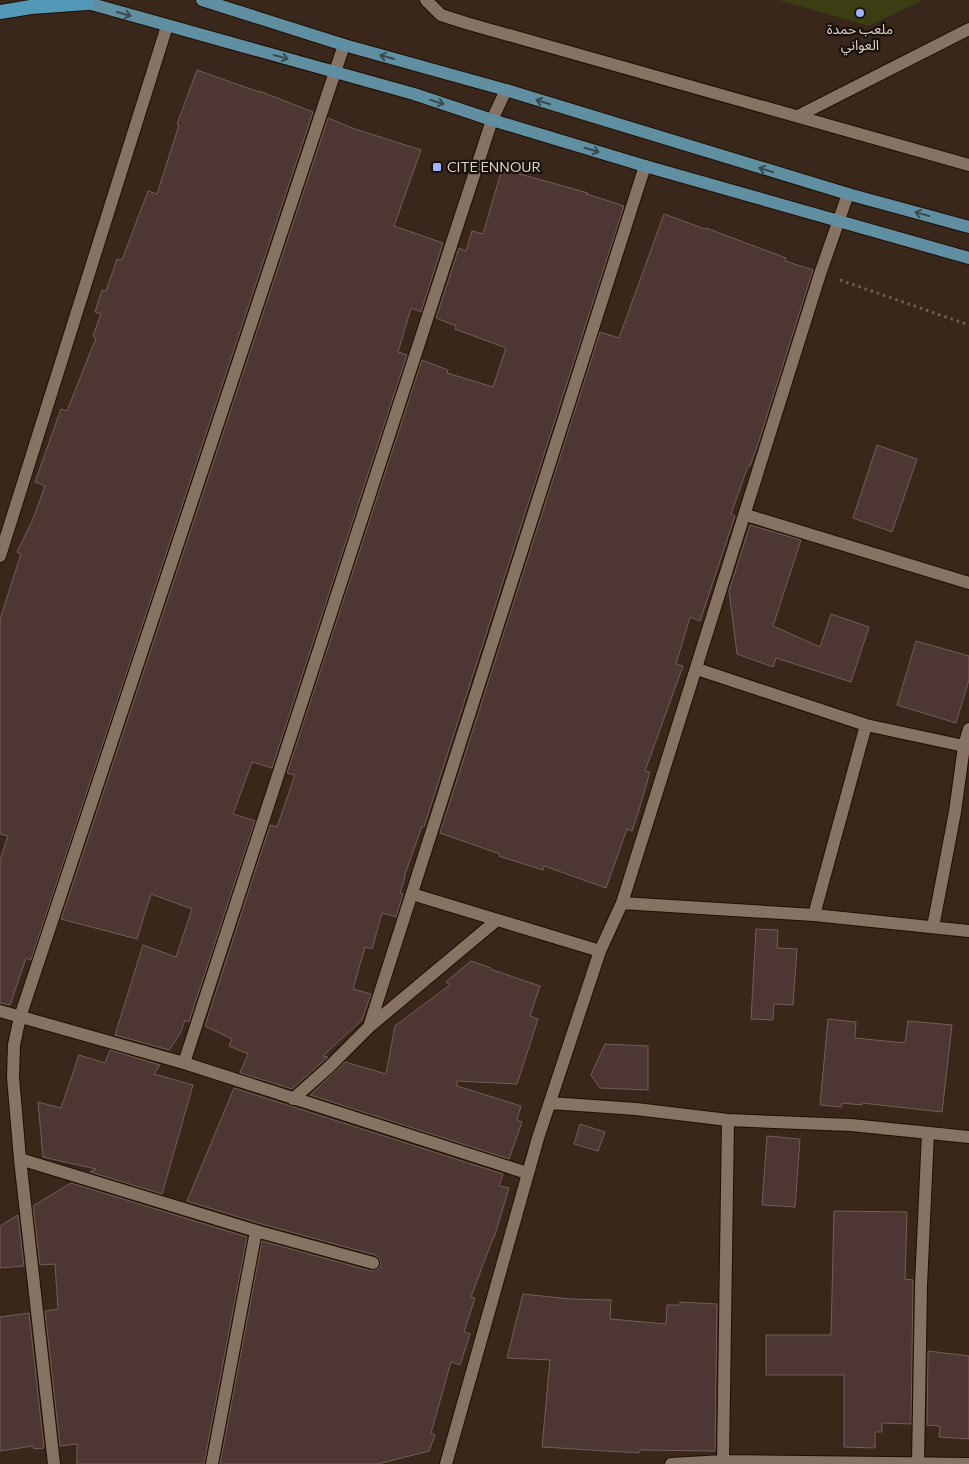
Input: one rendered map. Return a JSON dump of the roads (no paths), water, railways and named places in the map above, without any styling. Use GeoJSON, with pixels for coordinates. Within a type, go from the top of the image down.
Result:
{"type":"FeatureCollection","features":[{"type":"Feature","properties":{"kind":"highway"},"geometry":{"type":"LineString","coordinates":[[0,12],[82,2]]}},
{"type":"Feature","properties":{"kind":"main road"},"geometry":{"type":"LineString","coordinates":[[202,0],[344,44],[506,90],[634,131],[848,194],[969,226]]}},
{"type":"Feature","properties":{"kind":"main road"},"geometry":{"type":"LineString","coordinates":[[82,2],[414,94],[492,120],[645,166],[969,258]]}},
{"type":"Feature","properties":{"kind":"street"},"geometry":{"type":"LineString","coordinates":[[426,0],[441,15],[466,23],[969,165]]}},
{"type":"Feature","properties":{"kind":"street"},"geometry":{"type":"LineString","coordinates":[[0,556],[167,26]]}},
{"type":"Feature","properties":{"kind":"street"},"geometry":{"type":"LineString","coordinates":[[798,116],[969,29]]}},
{"type":"Feature","properties":{"kind":"street"},"geometry":{"type":"LineString","coordinates":[[54,1464],[20,1159],[13,1077],[14,1045],[20,1017],[344,44]]}},
{"type":"Feature","properties":{"kind":"street"},"geometry":{"type":"LineString","coordinates":[[184,1063],[492,120],[506,90]]}},
{"type":"Feature","properties":{"kind":"street"},"geometry":{"type":"LineString","coordinates":[[368,1027],[645,166]]}},
{"type":"Feature","properties":{"kind":"street"},"geometry":{"type":"LineString","coordinates":[[446,1464],[527,1173],[600,951],[622,904],[746,515],[820,274],[848,194]]}},
{"type":"Feature","properties":{"kind":"street"},"geometry":{"type":"LineString","coordinates":[[746,515],[969,583]]}},
{"type":"Feature","properties":{"kind":"street"},"geometry":{"type":"LineString","coordinates":[[697,668],[866,724],[964,746]]}},
{"type":"Feature","properties":{"kind":"street"},"geometry":{"type":"LineString","coordinates":[[814,915],[866,724]]}},
{"type":"Feature","properties":{"kind":"street"},"geometry":{"type":"LineString","coordinates":[[933,927],[955,812],[964,746],[969,729]]}},
{"type":"Feature","properties":{"kind":"street"},"geometry":{"type":"LineString","coordinates":[[412,894],[600,951]]}},
{"type":"Feature","properties":{"kind":"street"},"geometry":{"type":"LineString","coordinates":[[622,904],[814,915],[969,931]]}},
{"type":"Feature","properties":{"kind":"street"},"geometry":{"type":"LineString","coordinates":[[293,1099],[368,1027],[497,920]]}},
{"type":"Feature","properties":{"kind":"street"},"geometry":{"type":"LineString","coordinates":[[0,1011],[184,1063],[527,1173]]}},
{"type":"Feature","properties":{"kind":"street"},"geometry":{"type":"LineString","coordinates":[[550,1103],[636,1109],[728,1120],[823,1124],[969,1137]]}},
{"type":"Feature","properties":{"kind":"street"},"geometry":{"type":"LineString","coordinates":[[723,1461],[728,1120]]}},
{"type":"Feature","properties":{"kind":"street"},"geometry":{"type":"LineString","coordinates":[[918,1464],[921,1285],[928,1133]]}},
{"type":"Feature","properties":{"kind":"street"},"geometry":{"type":"LineString","coordinates":[[20,1159],[256,1232],[373,1263]]}},
{"type":"Feature","properties":{"kind":"street"},"geometry":{"type":"LineString","coordinates":[[212,1464],[256,1232]]}},
{"type":"Feature","properties":{"kind":"street"},"geometry":{"type":"LineString","coordinates":[[671,1464],[723,1461],[969,1464]]}},
{"type":"Feature","properties":{"kind":"place","name":"ملعب حمدة العواني"},"geometry":{"type":"Point","coordinates":[860,13]}},
{"type":"Feature","properties":{"kind":"place","name":"CITE ENNOUR"},"geometry":{"type":"Point","coordinates":[437,167]}}]}
